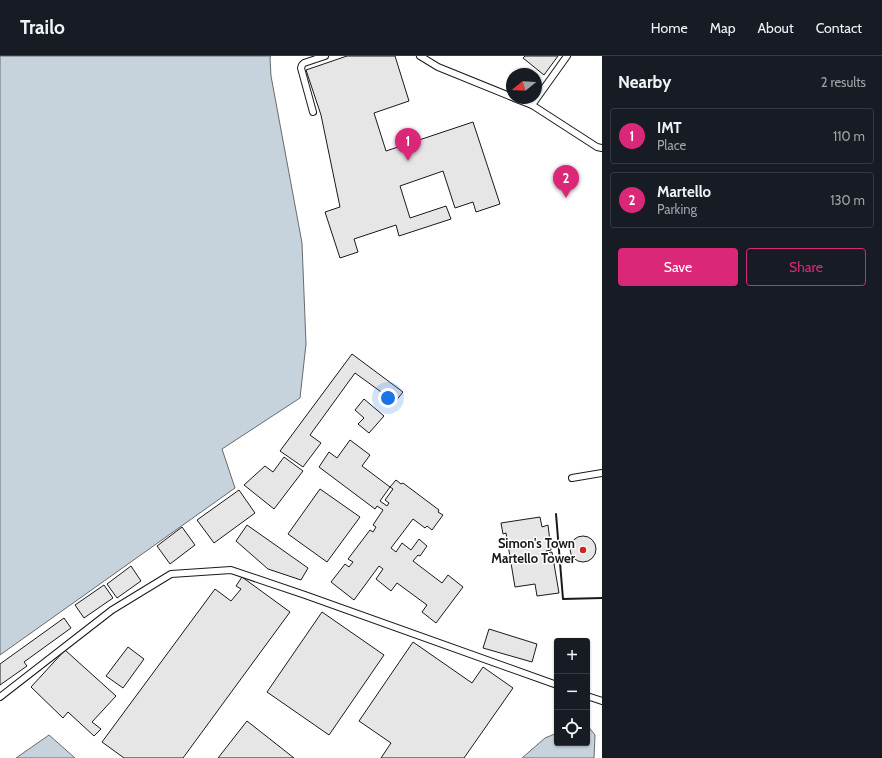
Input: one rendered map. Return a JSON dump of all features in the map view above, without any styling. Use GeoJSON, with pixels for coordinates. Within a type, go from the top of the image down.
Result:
{"type":"FeatureCollection","features":[{"type":"Feature","properties":{"kind":"lane"},"geometry":{"type":"LineString","coordinates":[[313,112],[301,68],[304,63],[325,56]]}},
{"type":"Feature","properties":{"kind":"lane"},"geometry":{"type":"LineString","coordinates":[[420,56],[438,67],[506,95]]}},
{"type":"Feature","properties":{"kind":"lane"},"geometry":{"type":"LineString","coordinates":[[567,56],[532,105],[597,147],[602,148]]}},
{"type":"Feature","properties":{"kind":"lane"},"geometry":{"type":"LineString","coordinates":[[572,478],[602,473]]}},
{"type":"Feature","properties":{"kind":"lane"},"geometry":{"type":"LineString","coordinates":[[0,697],[112,610],[171,574],[230,570],[305,594],[554,684]]}},
{"type":"Feature","properties":{"kind":"lane"},"geometry":{"type":"LineString","coordinates":[[590,697],[602,701]]}},
{"type":"Feature","properties":{"kind":"shaded area"},"geometry":{"type":"Polygon","coordinates":[[[0,56],[271,56],[271,76],[302,243],[306,344],[300,398],[222,449],[235,488],[0,655],[0,56]]]}},
{"type":"Feature","properties":{"kind":"shaded area"},"geometry":{"type":"Polygon","coordinates":[[[590,729],[595,735],[594,758],[522,758],[545,738],[554,734],[554,746],[590,746],[590,729]]]}},
{"type":"Feature","properties":{"kind":"shaded area"},"geometry":{"type":"Polygon","coordinates":[[[49,735],[75,758],[16,758],[49,735]]]}},
{"type":"Feature","properties":{"kind":"building"},"geometry":{"type":"Polygon","coordinates":[[[347,56],[395,56],[409,101],[374,113],[386,151],[473,122],[500,204],[476,212],[473,202],[455,208],[443,171],[400,186],[410,218],[446,206],[451,219],[399,236],[396,225],[354,239],[358,252],[340,258],[325,212],[340,207],[321,115],[306,70],[347,56]]]}},
{"type":"Feature","properties":{"kind":"building"},"geometry":{"type":"Polygon","coordinates":[[[525,56],[558,56],[544,75],[542,73],[542,68],[535,68],[523,58],[525,56]]]}},
{"type":"Feature","properties":{"kind":"building"},"geometry":{"type":"Polygon","coordinates":[[[352,354],[403,392],[395,402],[355,373],[310,435],[321,443],[303,467],[280,451],[352,354]]]}},
{"type":"Feature","properties":{"kind":"building"},"geometry":{"type":"Polygon","coordinates":[[[364,399],[384,416],[369,433],[358,424],[364,418],[355,410],[364,399]]]}},
{"type":"Feature","properties":{"kind":"building"},"geometry":{"type":"Polygon","coordinates":[[[350,440],[370,455],[362,466],[390,487],[396,480],[401,484],[403,483],[439,510],[438,512],[443,515],[432,530],[427,526],[425,528],[413,519],[391,548],[396,552],[402,543],[411,550],[419,539],[427,546],[420,556],[418,555],[413,561],[442,583],[448,575],[463,587],[436,623],[422,612],[427,605],[397,583],[391,591],[376,579],[383,569],[379,566],[354,600],[331,582],[345,564],[349,567],[353,562],[348,559],[370,530],[373,532],[376,527],[373,525],[383,510],[377,506],[375,509],[319,467],[329,452],[337,458],[350,440]],[[390,487],[380,501],[387,506],[389,503],[385,500],[393,489],[390,487]]]}},
{"type":"Feature","properties":{"kind":"building"},"geometry":{"type":"Polygon","coordinates":[[[284,457],[303,471],[274,509],[244,485],[265,466],[273,472],[284,457]]]}},
{"type":"Feature","properties":{"kind":"building"},"geometry":{"type":"Polygon","coordinates":[[[320,489],[360,517],[327,562],[288,534],[320,489]]]}},
{"type":"Feature","properties":{"kind":"building"},"geometry":{"type":"Polygon","coordinates":[[[239,490],[255,513],[214,543],[197,520],[239,490]]]}},
{"type":"Feature","properties":{"kind":"building"},"geometry":{"type":"Polygon","coordinates":[[[540,517],[542,527],[548,525],[551,550],[546,551],[547,553],[552,552],[559,593],[537,596],[535,584],[515,587],[506,533],[503,534],[501,523],[540,517]]]}},
{"type":"Feature","properties":{"kind":"building"},"geometry":{"type":"Polygon","coordinates":[[[247,525],[308,568],[301,580],[268,569],[236,541],[247,525]]]}},
{"type":"Feature","properties":{"kind":"building"},"geometry":{"type":"Polygon","coordinates":[[[182,527],[195,545],[170,564],[157,546],[182,527]]]}},
{"type":"Feature","properties":{"kind":"building","name":"Simon's Town Martello Tower"},"geometry":{"type":"Polygon","coordinates":[[[583,536],[592,540],[596,549],[592,558],[583,562],[574,558],[570,549],[574,540],[583,536]]]}},
{"type":"Feature","properties":{"kind":"building"},"geometry":{"type":"Polygon","coordinates":[[[131,566],[141,581],[117,598],[107,584],[131,566]]]}},
{"type":"Feature","properties":{"kind":"building"},"geometry":{"type":"Polygon","coordinates":[[[242,577],[290,612],[183,758],[124,758],[102,742],[215,589],[231,601],[241,589],[236,586],[242,577]]]}},
{"type":"Feature","properties":{"kind":"building"},"geometry":{"type":"Polygon","coordinates":[[[104,585],[113,598],[84,618],[75,605],[104,585]]]}},
{"type":"Feature","properties":{"kind":"building"},"geometry":{"type":"Polygon","coordinates":[[[322,612],[384,655],[329,735],[267,692],[322,612]]]}},
{"type":"Feature","properties":{"kind":"building"},"geometry":{"type":"Polygon","coordinates":[[[64,618],[71,628],[24,662],[27,666],[0,685],[0,664],[64,618]]]}},
{"type":"Feature","properties":{"kind":"building"},"geometry":{"type":"Polygon","coordinates":[[[489,629],[537,644],[532,662],[483,648],[489,629]]]}},
{"type":"Feature","properties":{"kind":"building"},"geometry":{"type":"Polygon","coordinates":[[[413,642],[472,683],[483,667],[513,688],[464,758],[381,758],[391,743],[359,721],[413,642]]]}},
{"type":"Feature","properties":{"kind":"building"},"geometry":{"type":"Polygon","coordinates":[[[128,647],[144,659],[123,688],[106,676],[128,647]]]}},
{"type":"Feature","properties":{"kind":"building"},"geometry":{"type":"Polygon","coordinates":[[[65,650],[116,696],[92,722],[101,729],[94,736],[68,712],[63,718],[31,687],[65,650]]]}},
{"type":"Feature","properties":{"kind":"building"},"geometry":{"type":"Polygon","coordinates":[[[247,721],[294,758],[218,758],[247,721]]]}},
{"type":"Feature","properties":{"kind":"wall"},"geometry":{"type":"LineString","coordinates":[[556,514],[563,599],[602,598]]}},
{"type":"Feature","properties":{"kind":"place","name":"IMT"},"geometry":{"type":"Point","coordinates":[408,161]}},
{"type":"Feature","properties":{"kind":"place","name":"Martello"},"geometry":{"type":"Point","coordinates":[566,198]}},
{"type":"Feature","properties":{"kind":"place","name":"Simon's Town Martello Tower"},"geometry":{"type":"Point","coordinates":[583,550]}}]}
